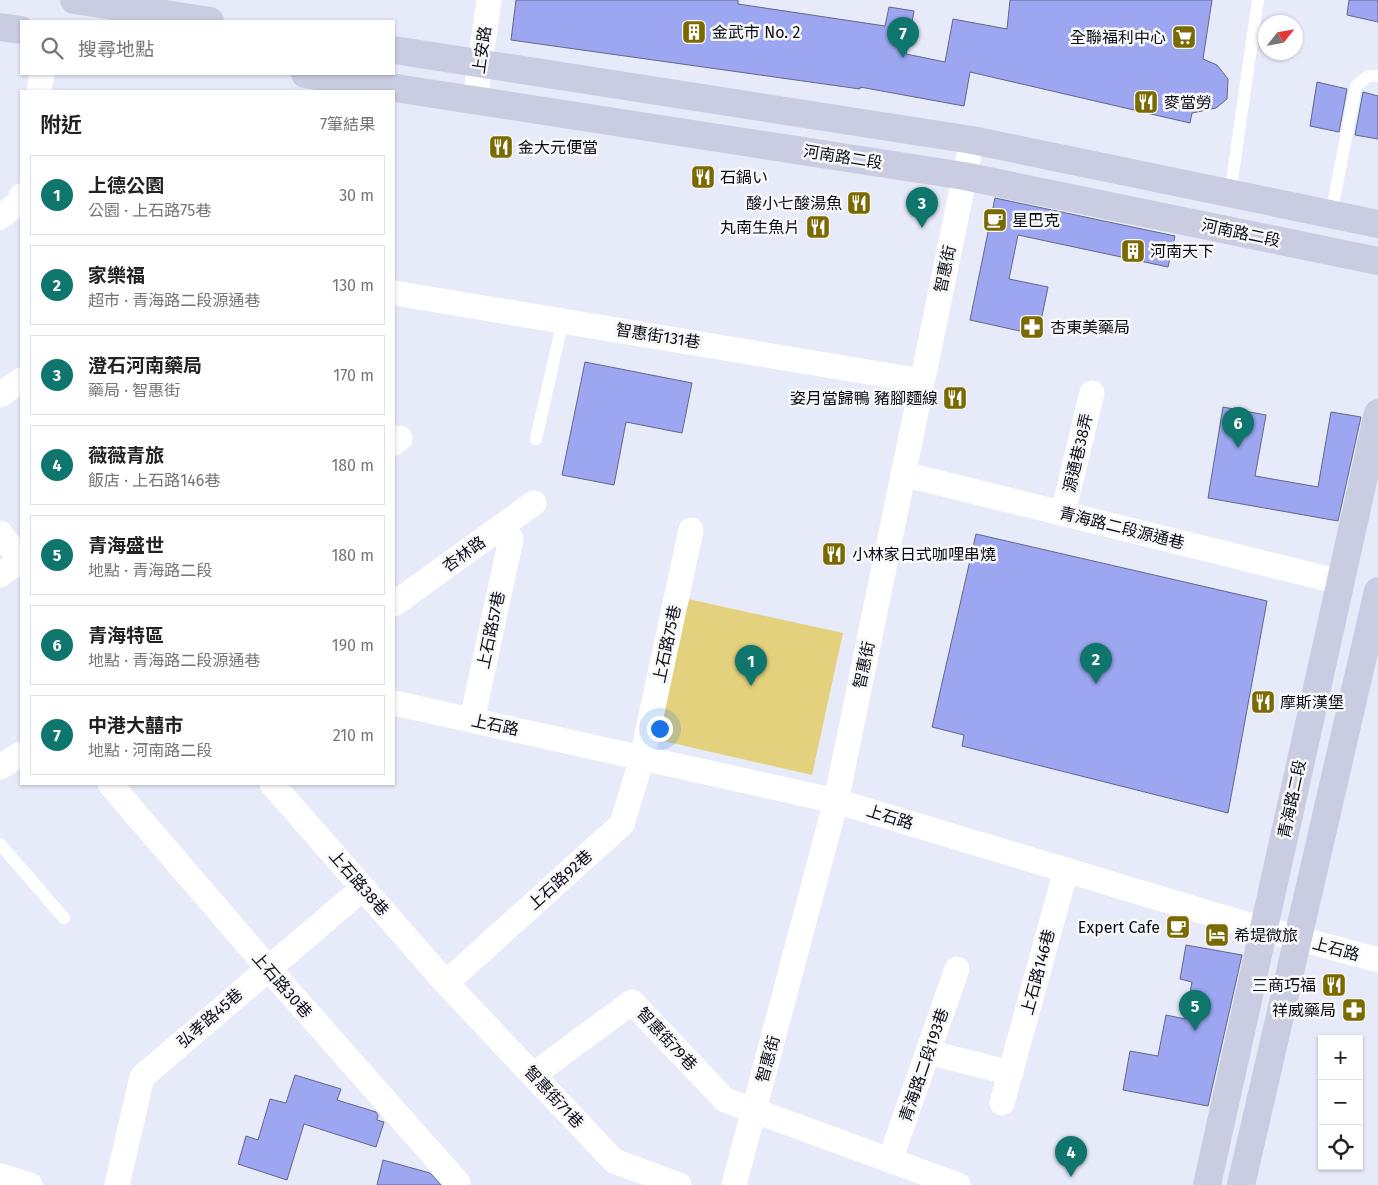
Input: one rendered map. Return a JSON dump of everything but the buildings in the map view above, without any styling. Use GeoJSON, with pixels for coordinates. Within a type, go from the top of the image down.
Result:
{"type":"FeatureCollection","features":[{"type":"Feature","properties":{"kind":"street"},"geometry":{"type":"LineString","coordinates":[[74,0],[204,20]]}},
{"type":"Feature","properties":{"kind":"street","name":"上安路"},"geometry":{"type":"LineString","coordinates":[[475,100],[490,0]]}},
{"type":"Feature","properties":{"kind":"street"},"geometry":{"type":"LineString","coordinates":[[0,27],[20,30]]}},
{"type":"Feature","properties":{"kind":"street"},"geometry":{"type":"LineString","coordinates":[[395,50],[972,140],[1378,224]]}},
{"type":"Feature","properties":{"kind":"street"},"geometry":{"type":"LineString","coordinates":[[39,90],[42,75]]}},
{"type":"Feature","properties":{"kind":"street","name":"河南路二段"},"geometry":{"type":"LineString","coordinates":[[312,75],[964,176],[1378,261]]}},
{"type":"Feature","properties":{"kind":"street","name":"智惠街"},"geometry":{"type":"LineString","coordinates":[[734,1185],[836,801],[972,140]]}},
{"type":"Feature","properties":{"kind":"street"},"geometry":{"type":"LineString","coordinates":[[0,217],[20,200]]}},
{"type":"Feature","properties":{"kind":"street","name":"智惠街131巷"},"geometry":{"type":"LineString","coordinates":[[395,292],[922,380]]}},
{"type":"Feature","properties":{"kind":"street"},"geometry":{"type":"LineString","coordinates":[[0,396],[20,381]]}},
{"type":"Feature","properties":{"kind":"street","name":"源通巷38弄"},"geometry":{"type":"LineString","coordinates":[[1063,513],[1092,393]]}},
{"type":"Feature","properties":{"kind":"street","name":"青海路二段"},"geometry":{"type":"LineString","coordinates":[[1207,1185],[1378,413]]}},
{"type":"Feature","properties":{"kind":"street","name":"青海路二段源通巷"},"geometry":{"type":"LineString","coordinates":[[903,474],[1340,582]]}},
{"type":"Feature","properties":{"kind":"street","name":"杏林路"},"geometry":{"type":"LineString","coordinates":[[395,603],[534,503]]}},
{"type":"Feature","properties":{"kind":"street","name":"上石路75巷"},"geometry":{"type":"LineString","coordinates":[[642,758],[691,530]]}},
{"type":"Feature","properties":{"kind":"street"},"geometry":{"type":"LineString","coordinates":[[0,533],[20,559]]}},
{"type":"Feature","properties":{"kind":"street","name":"上石路57巷"},"geometry":{"type":"LineString","coordinates":[[472,720],[511,539]]}},
{"type":"Feature","properties":{"kind":"street"},"geometry":{"type":"LineString","coordinates":[[0,575],[20,561]]}},
{"type":"Feature","properties":{"kind":"street"},"geometry":{"type":"LineString","coordinates":[[1241,1185],[1378,591]]}},
{"type":"Feature","properties":{"kind":"street","name":"上石路"},"geometry":{"type":"LineString","coordinates":[[395,703],[836,801],[1264,930],[1378,960]]}},
{"type":"Feature","properties":{"kind":"street"},"geometry":{"type":"LineString","coordinates":[[0,767],[20,755]]}},
{"type":"Feature","properties":{"kind":"street","name":"上石路92巷"},"geometry":{"type":"LineString","coordinates":[[446,983],[622,824],[642,758]]}},
{"type":"Feature","properties":{"kind":"street","name":"上石路30巷"},"geometry":{"type":"LineString","coordinates":[[111,785],[268,968],[458,1183]]}},
{"type":"Feature","properties":{"kind":"street","name":"上石路38巷"},"geometry":{"type":"LineString","coordinates":[[273,785],[446,983]]}},
{"type":"Feature","properties":{"kind":"street","name":"上石路146巷"},"geometry":{"type":"LineString","coordinates":[[1002,1103],[1066,870]]}},
{"type":"Feature","properties":{"kind":"street","name":"弘孝路45巷"},"geometry":{"type":"LineString","coordinates":[[117,1185],[142,1077],[363,888]]}},
{"type":"Feature","properties":{"kind":"street","name":"青海路二段193巷"},"geometry":{"type":"LineString","coordinates":[[890,1160],[957,969]]}},
{"type":"Feature","properties":{"kind":"street","name":"智惠街71巷"},"geometry":{"type":"LineString","coordinates":[[446,983],[614,1161],[679,1185]]}},
{"type":"Feature","properties":{"kind":"street","name":"智惠街79巷"},"geometry":{"type":"LineString","coordinates":[[533,1075],[632,1002],[725,1100],[754,1110]]}},
{"type":"Feature","properties":{"kind":"street"},"geometry":{"type":"LineString","coordinates":[[928,1052],[1010,1073]]}},
{"type":"Feature","properties":{"kind":"street"},"geometry":{"type":"LineString","coordinates":[[754,1110],[958,1185]]}},
{"type":"Feature","properties":{"kind":"street"},"geometry":{"type":"LineString","coordinates":[[0,1176],[30,1185]]}},
{"type":"Feature","properties":{"kind":"lane"},"geometry":{"type":"LineString","coordinates":[[1230,194],[1258,0]]}},
{"type":"Feature","properties":{"kind":"lane"},"geometry":{"type":"LineString","coordinates":[[1331,215],[1356,86],[1368,76],[1378,76]]}},
{"type":"Feature","properties":{"kind":"lane"},"geometry":{"type":"LineString","coordinates":[[536,439],[563,320]]}},
{"type":"Feature","properties":{"kind":"lane"},"geometry":{"type":"LineString","coordinates":[[0,844],[64,918]]}},
{"type":"Feature","properties":{"kind":"shaded area"},"geometry":{"type":"Polygon","coordinates":[[[688,599],[843,633],[812,775],[659,740],[688,599]]]}},
{"type":"Feature","properties":{"kind":"place","name":"金武市 No. 2"},"geometry":{"type":"Point","coordinates":[694,32]}},
{"type":"Feature","properties":{"kind":"place","name":"全聯福利中心"},"geometry":{"type":"Point","coordinates":[1184,37]}},
{"type":"Feature","properties":{"kind":"place","name":"中港大囍市"},"geometry":{"type":"Point","coordinates":[903,58]}},
{"type":"Feature","properties":{"kind":"place","name":"麥當勞"},"geometry":{"type":"Point","coordinates":[1146,102]}},
{"type":"Feature","properties":{"kind":"place","name":"金大元便當"},"geometry":{"type":"Point","coordinates":[501,147]}},
{"type":"Feature","properties":{"kind":"place","name":"石鍋い"},"geometry":{"type":"Point","coordinates":[703,177]}},
{"type":"Feature","properties":{"kind":"place","name":"酸小七酸湯魚"},"geometry":{"type":"Point","coordinates":[859,203]}},
{"type":"Feature","properties":{"kind":"place","name":"星巴克"},"geometry":{"type":"Point","coordinates":[995,220]}},
{"type":"Feature","properties":{"kind":"place","name":"丸南生魚片"},"geometry":{"type":"Point","coordinates":[818,227]}},
{"type":"Feature","properties":{"kind":"place","name":"澄石河南藥局"},"geometry":{"type":"Point","coordinates":[922,228]}},
{"type":"Feature","properties":{"kind":"place","name":"河南天下"},"geometry":{"type":"Point","coordinates":[1133,251]}},
{"type":"Feature","properties":{"kind":"place","name":"杏東美藥局"},"geometry":{"type":"Point","coordinates":[1032,327]}},
{"type":"Feature","properties":{"kind":"place","name":"姿月當歸鴨 豬腳麵線"},"geometry":{"type":"Point","coordinates":[955,398]}},
{"type":"Feature","properties":{"kind":"place","name":"青海特區"},"geometry":{"type":"Point","coordinates":[1238,448]}},
{"type":"Feature","properties":{"kind":"place","name":"小林家日式咖哩串燒"},"geometry":{"type":"Point","coordinates":[834,554]}},
{"type":"Feature","properties":{"kind":"place","name":"家樂福"},"geometry":{"type":"Point","coordinates":[1096,684]}},
{"type":"Feature","properties":{"kind":"place","name":"上德公園"},"geometry":{"type":"Point","coordinates":[751,686]}},
{"type":"Feature","properties":{"kind":"place","name":"摩斯漢堡"},"geometry":{"type":"Point","coordinates":[1263,702]}},
{"type":"Feature","properties":{"kind":"place","name":"Expert Cafe"},"geometry":{"type":"Point","coordinates":[1178,927]}},
{"type":"Feature","properties":{"kind":"place","name":"希堤微旅"},"geometry":{"type":"Point","coordinates":[1217,935]}},
{"type":"Feature","properties":{"kind":"place","name":"三商巧福"},"geometry":{"type":"Point","coordinates":[1334,985]}},
{"type":"Feature","properties":{"kind":"place","name":"祥威藥局"},"geometry":{"type":"Point","coordinates":[1354,1010]}},
{"type":"Feature","properties":{"kind":"place","name":"青海盛世"},"geometry":{"type":"Point","coordinates":[1195,1031]}},
{"type":"Feature","properties":{"kind":"place","name":"薇薇青旅"},"geometry":{"type":"Point","coordinates":[1071,1177]}}]}
